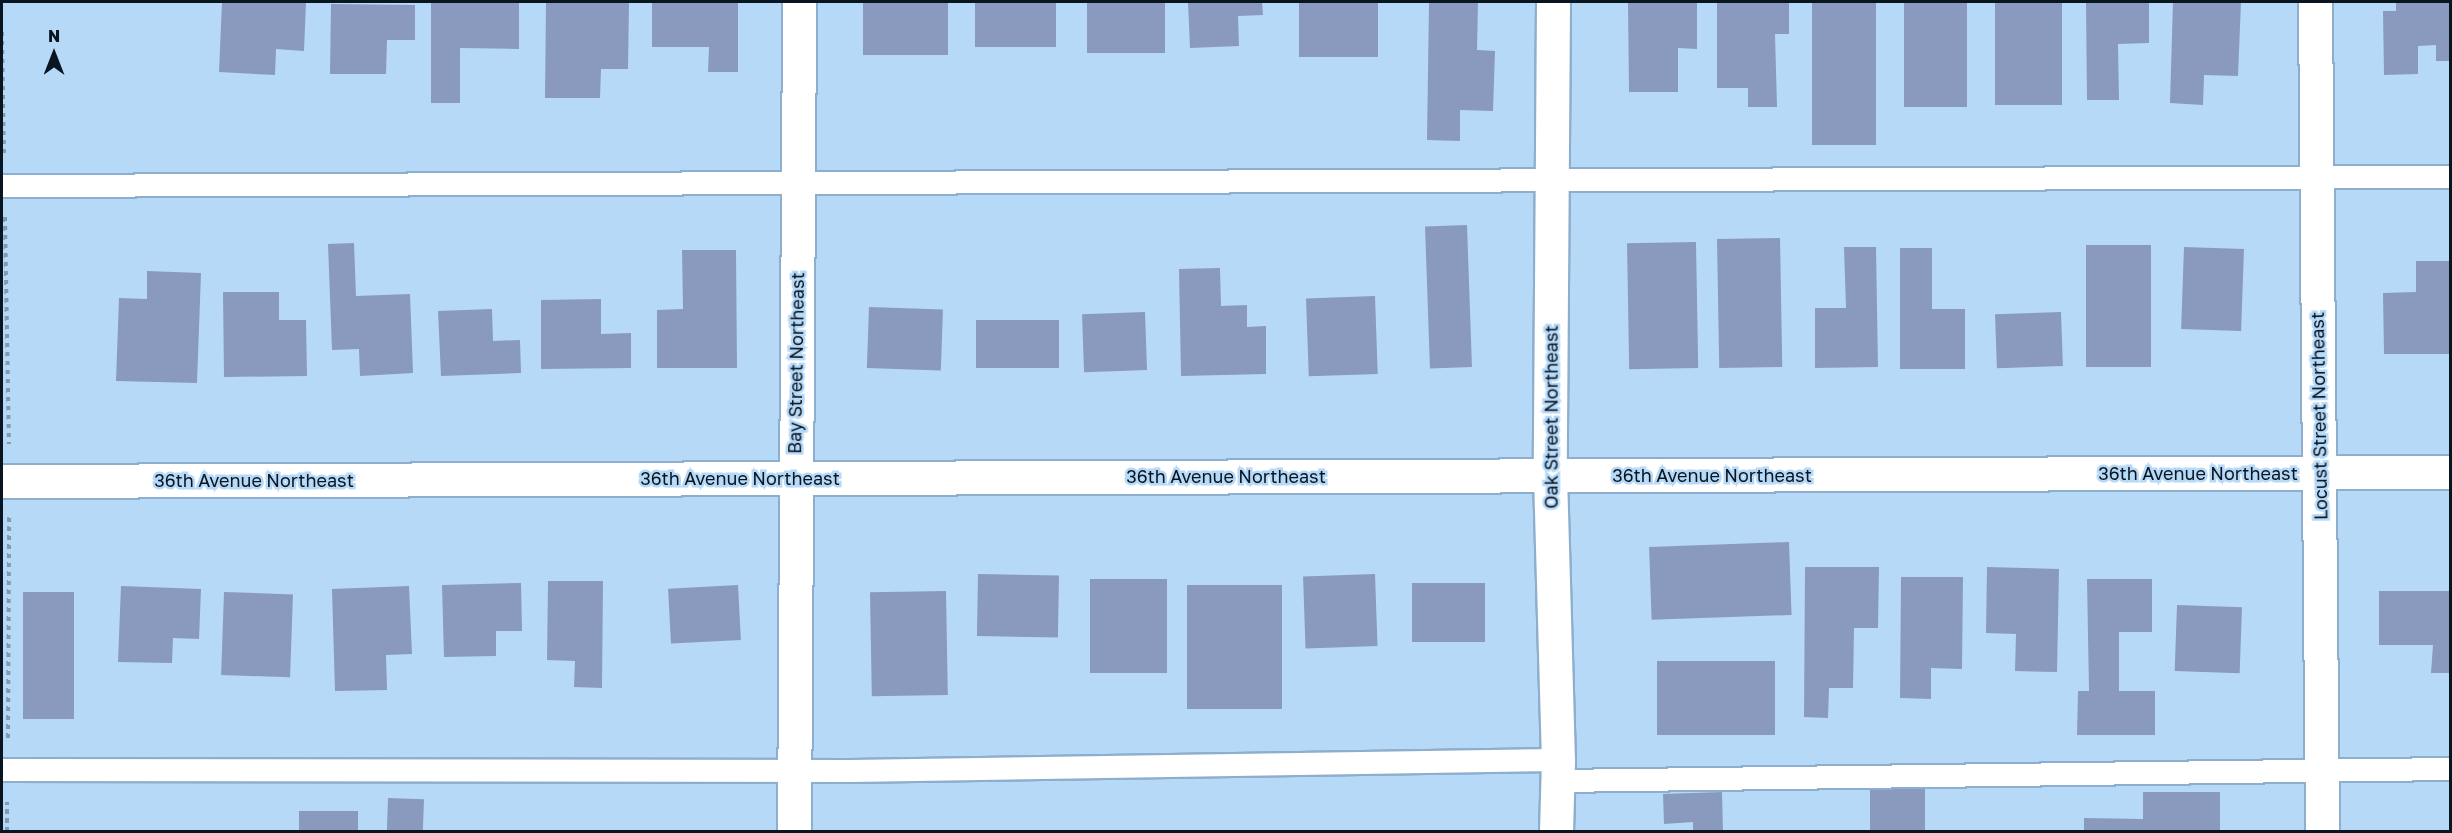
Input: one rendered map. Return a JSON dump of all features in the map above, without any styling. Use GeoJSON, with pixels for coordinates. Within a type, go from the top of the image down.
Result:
{"type":"FeatureCollection","features":[{"type":"Feature","properties":{"kind":"street","name":"Bay Street Northeast"},"geometry":{"type":"LineString","coordinates":[[795,831],[793,770],[799,2]]}},
{"type":"Feature","properties":{"kind":"street","name":"Oak Street Northeast"},"geometry":{"type":"LineString","coordinates":[[1553,2],[1550,475],[1557,771],[1556,831]]}},
{"type":"Feature","properties":{"kind":"street","name":"Locust Street Northeast"},"geometry":{"type":"LineString","coordinates":[[2315,2],[2322,831]]}},
{"type":"Feature","properties":{"kind":"street","name":"36th Avenue Northeast"},"geometry":{"type":"LineString","coordinates":[[5,481],[2451,472]]}},
{"type":"Feature","properties":{"kind":"lane"},"geometry":{"type":"LineString","coordinates":[[3,186],[2451,177]]}},
{"type":"Feature","properties":{"kind":"lane"},"geometry":{"type":"LineString","coordinates":[[5,770],[2451,769]]}},
{"type":"Feature","properties":{"kind":"path"},"geometry":{"type":"LineString","coordinates":[[2,32],[7,831]]}},
{"type":"Feature","properties":{"kind":"building"},"geometry":{"type":"Polygon","coordinates":[[[222,2],[306,2],[304,51],[276,49],[275,75],[219,72],[222,2]]]}},
{"type":"Feature","properties":{"kind":"building"},"geometry":{"type":"Polygon","coordinates":[[[431,2],[519,2],[519,49],[460,48],[460,103],[431,103],[431,2]]]}},
{"type":"Feature","properties":{"kind":"building"},"geometry":{"type":"Polygon","coordinates":[[[546,2],[629,2],[628,69],[601,69],[600,98],[545,98],[546,2]]]}},
{"type":"Feature","properties":{"kind":"building"},"geometry":{"type":"Polygon","coordinates":[[[652,2],[738,2],[738,72],[708,72],[709,47],[652,47],[652,2]]]}},
{"type":"Feature","properties":{"kind":"building"},"geometry":{"type":"Polygon","coordinates":[[[863,2],[948,2],[948,55],[863,55],[863,2]]]}},
{"type":"Feature","properties":{"kind":"building"},"geometry":{"type":"Polygon","coordinates":[[[975,2],[1056,2],[1056,47],[975,47],[975,2]]]}},
{"type":"Feature","properties":{"kind":"building"},"geometry":{"type":"Polygon","coordinates":[[[1087,2],[1165,2],[1165,53],[1087,53],[1087,2]]]}},
{"type":"Feature","properties":{"kind":"building"},"geometry":{"type":"Polygon","coordinates":[[[1188,2],[1262,2],[1263,15],[1238,16],[1239,46],[1190,48],[1188,2]]]}},
{"type":"Feature","properties":{"kind":"building"},"geometry":{"type":"Polygon","coordinates":[[[1299,2],[1378,2],[1378,57],[1299,57],[1299,2]]]}},
{"type":"Feature","properties":{"kind":"building"},"geometry":{"type":"Polygon","coordinates":[[[1429,2],[1478,2],[1477,50],[1495,51],[1493,111],[1460,110],[1460,141],[1427,140],[1429,2]]]}},
{"type":"Feature","properties":{"kind":"building"},"geometry":{"type":"Polygon","coordinates":[[[1628,2],[1697,2],[1697,49],[1678,48],[1678,92],[1629,92],[1628,2]]]}},
{"type":"Feature","properties":{"kind":"building"},"geometry":{"type":"Polygon","coordinates":[[[1717,2],[1789,2],[1789,34],[1775,34],[1777,107],[1748,107],[1748,88],[1717,88],[1717,2]]]}},
{"type":"Feature","properties":{"kind":"building"},"geometry":{"type":"Polygon","coordinates":[[[1812,2],[1876,2],[1876,145],[1812,145],[1812,2]]]}},
{"type":"Feature","properties":{"kind":"building"},"geometry":{"type":"Polygon","coordinates":[[[1904,2],[1967,2],[1967,107],[1904,107],[1904,2]]]}},
{"type":"Feature","properties":{"kind":"building"},"geometry":{"type":"Polygon","coordinates":[[[1995,2],[2062,2],[2062,105],[1995,105],[1995,2]]]}},
{"type":"Feature","properties":{"kind":"building"},"geometry":{"type":"Polygon","coordinates":[[[2086,2],[2149,2],[2149,43],[2118,44],[2119,100],[2087,100],[2086,2]]]}},
{"type":"Feature","properties":{"kind":"building"},"geometry":{"type":"Polygon","coordinates":[[[2173,2],[2241,2],[2238,76],[2204,75],[2203,105],[2170,103],[2173,2]]]}},
{"type":"Feature","properties":{"kind":"building"},"geometry":{"type":"Polygon","coordinates":[[[2396,2],[2450,2],[2450,61],[2436,61],[2436,45],[2418,46],[2418,74],[2384,75],[2383,11],[2396,11],[2396,2]]]}},
{"type":"Feature","properties":{"kind":"building"},"geometry":{"type":"Polygon","coordinates":[[[331,4],[415,5],[415,40],[387,40],[386,74],[330,74],[331,4]]]}},
{"type":"Feature","properties":{"kind":"building"},"geometry":{"type":"Polygon","coordinates":[[[1467,225],[1472,367],[1430,368],[1425,226],[1467,225]]]}},
{"type":"Feature","properties":{"kind":"building"},"geometry":{"type":"Polygon","coordinates":[[[1780,238],[1782,367],[1719,368],[1717,239],[1780,238]]]}},
{"type":"Feature","properties":{"kind":"building"},"geometry":{"type":"Polygon","coordinates":[[[1696,242],[1698,368],[1629,369],[1627,243],[1696,242]]]}},
{"type":"Feature","properties":{"kind":"building"},"geometry":{"type":"Polygon","coordinates":[[[354,243],[356,296],[410,294],[413,373],[360,376],[359,349],[332,350],[328,244],[354,243]]]}},
{"type":"Feature","properties":{"kind":"building"},"geometry":{"type":"Polygon","coordinates":[[[2086,245],[2151,245],[2151,367],[2086,367],[2086,245]]]}},
{"type":"Feature","properties":{"kind":"building"},"geometry":{"type":"Polygon","coordinates":[[[1844,247],[1876,247],[1878,367],[1815,368],[1815,308],[1846,308],[1844,247]]]}},
{"type":"Feature","properties":{"kind":"building"},"geometry":{"type":"Polygon","coordinates":[[[2184,247],[2244,249],[2241,331],[2181,329],[2184,247]]]}},
{"type":"Feature","properties":{"kind":"building"},"geometry":{"type":"Polygon","coordinates":[[[1900,248],[1932,248],[1932,309],[1965,309],[1965,369],[1900,369],[1900,248]]]}},
{"type":"Feature","properties":{"kind":"building"},"geometry":{"type":"Polygon","coordinates":[[[682,250],[736,250],[737,368],[657,368],[657,310],[683,309],[682,250]]]}},
{"type":"Feature","properties":{"kind":"building"},"geometry":{"type":"Polygon","coordinates":[[[2416,261],[2450,261],[2450,354],[2384,354],[2383,293],[2416,292],[2416,261]]]}},
{"type":"Feature","properties":{"kind":"building"},"geometry":{"type":"Polygon","coordinates":[[[1220,268],[1221,306],[1247,305],[1247,327],[1266,326],[1266,374],[1181,376],[1179,269],[1220,268]]]}},
{"type":"Feature","properties":{"kind":"building"},"geometry":{"type":"Polygon","coordinates":[[[147,271],[201,273],[197,383],[116,381],[119,298],[147,299],[147,271]]]}},
{"type":"Feature","properties":{"kind":"building"},"geometry":{"type":"Polygon","coordinates":[[[223,292],[279,292],[279,320],[306,320],[307,376],[224,377],[223,292]]]}},
{"type":"Feature","properties":{"kind":"building"},"geometry":{"type":"Polygon","coordinates":[[[1375,296],[1378,374],[1309,376],[1306,298],[1375,296]]]}},
{"type":"Feature","properties":{"kind":"building"},"geometry":{"type":"Polygon","coordinates":[[[601,299],[601,334],[631,333],[631,368],[541,369],[541,300],[601,299]]]}},
{"type":"Feature","properties":{"kind":"building"},"geometry":{"type":"Polygon","coordinates":[[[869,307],[943,310],[941,371],[867,368],[869,307]]]}},
{"type":"Feature","properties":{"kind":"building"},"geometry":{"type":"Polygon","coordinates":[[[492,309],[493,341],[520,340],[521,373],[441,376],[438,311],[492,309]]]}},
{"type":"Feature","properties":{"kind":"building"},"geometry":{"type":"Polygon","coordinates":[[[1145,312],[1147,370],[1084,372],[1082,314],[1145,312]]]}},
{"type":"Feature","properties":{"kind":"building"},"geometry":{"type":"Polygon","coordinates":[[[2061,312],[2063,366],[1997,368],[1995,314],[2061,312]]]}},
{"type":"Feature","properties":{"kind":"building"},"geometry":{"type":"Polygon","coordinates":[[[976,320],[1059,320],[1059,368],[976,368],[976,320]]]}},
{"type":"Feature","properties":{"kind":"building"},"geometry":{"type":"Polygon","coordinates":[[[1789,542],[1792,615],[1652,620],[1649,547],[1789,542]]]}},
{"type":"Feature","properties":{"kind":"building"},"geometry":{"type":"Polygon","coordinates":[[[1805,567],[1879,567],[1878,628],[1854,628],[1853,688],[1829,688],[1828,718],[1804,717],[1805,567]]]}},
{"type":"Feature","properties":{"kind":"building"},"geometry":{"type":"Polygon","coordinates":[[[1987,567],[2059,569],[2057,672],[2015,671],[2016,634],[1986,633],[1987,567]]]}},
{"type":"Feature","properties":{"kind":"building"},"geometry":{"type":"Polygon","coordinates":[[[978,574],[1059,575],[1058,637],[977,636],[978,574]]]}},
{"type":"Feature","properties":{"kind":"building"},"geometry":{"type":"Polygon","coordinates":[[[1375,574],[1378,646],[1306,648],[1303,577],[1375,574]]]}},
{"type":"Feature","properties":{"kind":"building"},"geometry":{"type":"Polygon","coordinates":[[[1901,577],[1963,577],[1962,669],[1931,668],[1931,699],[1900,698],[1901,577]]]}},
{"type":"Feature","properties":{"kind":"building"},"geometry":{"type":"Polygon","coordinates":[[[1090,579],[1167,579],[1167,673],[1090,673],[1090,579]]]}},
{"type":"Feature","properties":{"kind":"building"},"geometry":{"type":"Polygon","coordinates":[[[2087,579],[2152,579],[2152,632],[2119,632],[2119,691],[2155,691],[2155,735],[2077,735],[2078,691],[2089,691],[2087,579]]]}},
{"type":"Feature","properties":{"kind":"building"},"geometry":{"type":"Polygon","coordinates":[[[548,581],[603,581],[602,688],[574,687],[575,661],[547,660],[548,581]]]}},
{"type":"Feature","properties":{"kind":"building"},"geometry":{"type":"Polygon","coordinates":[[[521,583],[522,631],[496,631],[496,656],[444,657],[442,585],[521,583]]]}},
{"type":"Feature","properties":{"kind":"building"},"geometry":{"type":"Polygon","coordinates":[[[1412,583],[1485,583],[1485,642],[1412,642],[1412,583]]]}},
{"type":"Feature","properties":{"kind":"building"},"geometry":{"type":"Polygon","coordinates":[[[738,585],[741,640],[671,644],[668,589],[738,585]]]}},
{"type":"Feature","properties":{"kind":"building"},"geometry":{"type":"Polygon","coordinates":[[[1187,585],[1282,585],[1282,709],[1187,709],[1187,585]]]}},
{"type":"Feature","properties":{"kind":"building"},"geometry":{"type":"Polygon","coordinates":[[[121,586],[201,589],[199,639],[173,638],[172,663],[118,662],[121,586]]]}},
{"type":"Feature","properties":{"kind":"building"},"geometry":{"type":"Polygon","coordinates":[[[409,586],[412,654],[386,655],[387,690],[335,691],[332,589],[409,586]]]}},
{"type":"Feature","properties":{"kind":"building"},"geometry":{"type":"Polygon","coordinates":[[[946,591],[948,695],[872,696],[870,592],[946,591]]]}},
{"type":"Feature","properties":{"kind":"building"},"geometry":{"type":"Polygon","coordinates":[[[2379,591],[2450,591],[2450,673],[2431,673],[2433,645],[2379,645],[2379,591]]]}},
{"type":"Feature","properties":{"kind":"building"},"geometry":{"type":"Polygon","coordinates":[[[23,592],[74,592],[74,719],[23,719],[23,592]]]}},
{"type":"Feature","properties":{"kind":"building"},"geometry":{"type":"Polygon","coordinates":[[[224,592],[293,594],[290,677],[221,675],[224,592]]]}},
{"type":"Feature","properties":{"kind":"building"},"geometry":{"type":"Polygon","coordinates":[[[2177,605],[2242,607],[2240,673],[2175,671],[2177,605]]]}},
{"type":"Feature","properties":{"kind":"building"},"geometry":{"type":"Polygon","coordinates":[[[1657,661],[1775,661],[1775,735],[1657,735],[1657,661]]]}},
{"type":"Feature","properties":{"kind":"building"},"geometry":{"type":"Polygon","coordinates":[[[1870,787],[1925,787],[1925,832],[1870,832],[1870,787]]]}},
{"type":"Feature","properties":{"kind":"building"},"geometry":{"type":"Polygon","coordinates":[[[1722,792],[1723,832],[1693,832],[1693,822],[1664,824],[1663,794],[1722,792]]]}},
{"type":"Feature","properties":{"kind":"building"},"geometry":{"type":"Polygon","coordinates":[[[2143,792],[2220,792],[2220,832],[2084,832],[2084,818],[2143,819],[2143,792]]]}},
{"type":"Feature","properties":{"kind":"building"},"geometry":{"type":"Polygon","coordinates":[[[388,798],[424,799],[423,832],[387,832],[388,798]]]}},
{"type":"Feature","properties":{"kind":"building"},"geometry":{"type":"Polygon","coordinates":[[[299,811],[358,811],[358,832],[299,832],[299,811]]]}}]}
